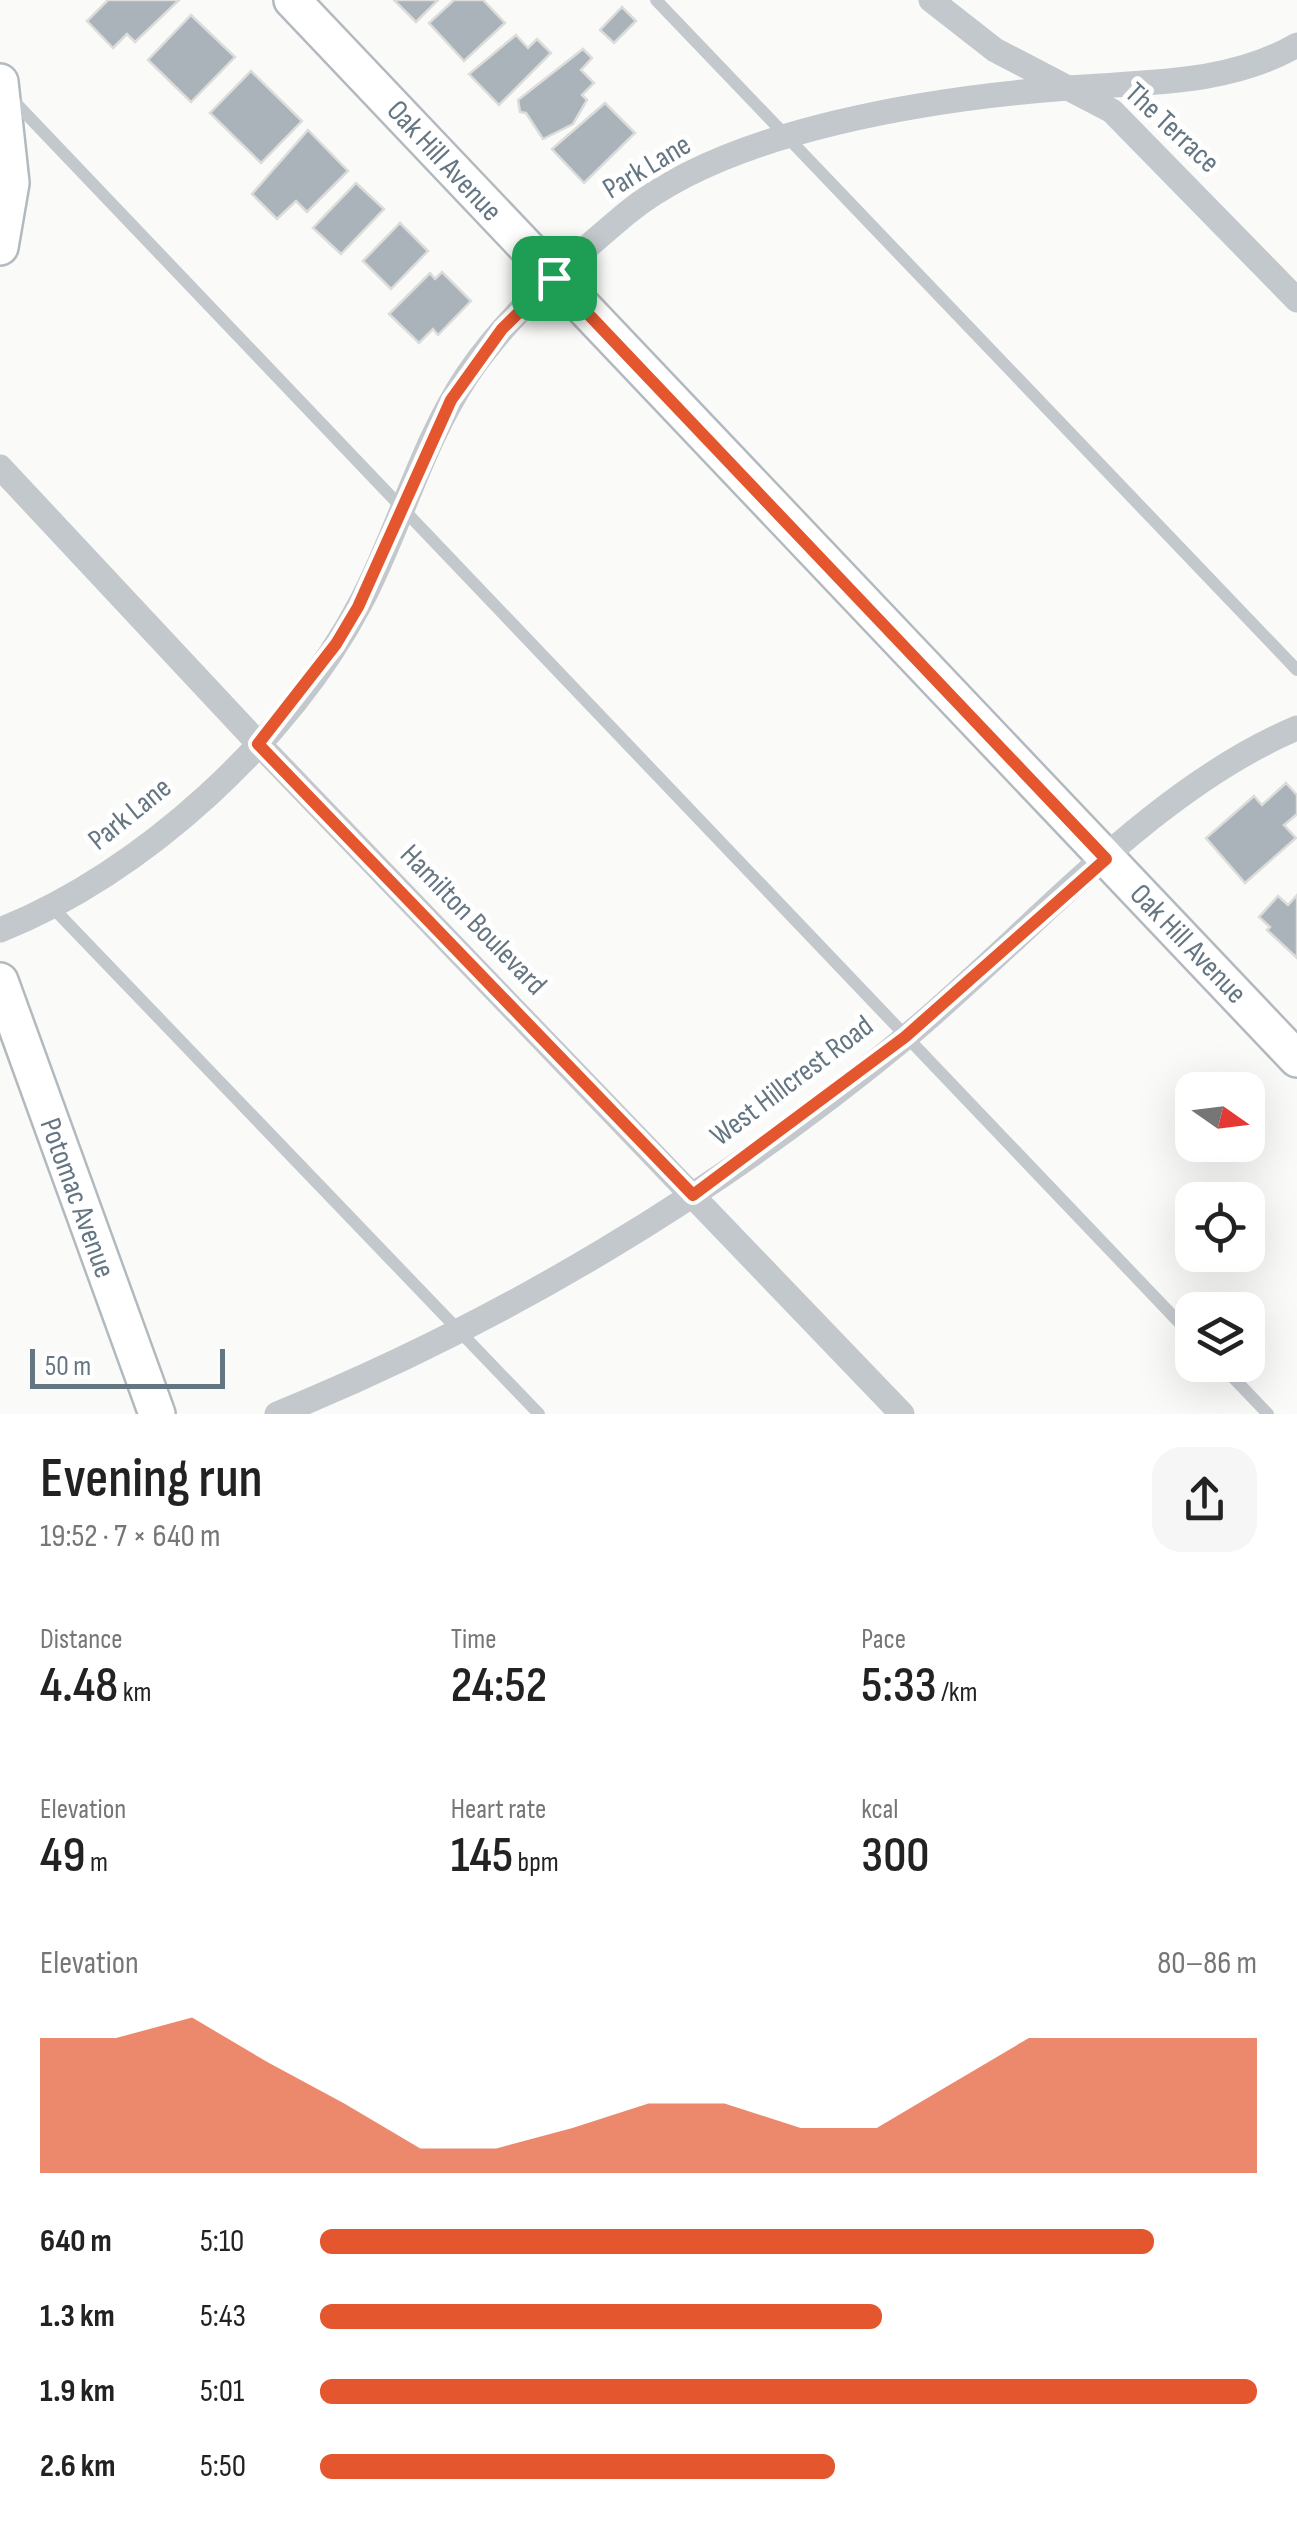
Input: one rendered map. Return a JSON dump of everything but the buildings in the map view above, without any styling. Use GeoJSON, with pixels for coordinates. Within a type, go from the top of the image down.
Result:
{"type":"FeatureCollection","features":[{"type":"Feature","properties":{"kind":"street","name":"The Terrace"},"geometry":{"type":"LineString","coordinates":[[931,0],[996,50],[1112,110],[1297,300]]}},
{"type":"Feature","properties":{"kind":"street","name":"Oak Hill Avenue"},"geometry":{"type":"LineString","coordinates":[[293,1],[1297,1058]]}},
{"type":"Feature","properties":{"kind":"street","name":"Park Lane"},"geometry":{"type":"LineString","coordinates":[[0,930],[54,909],[172,826],[258,744],[336,644],[403,511],[451,400],[502,329],[554,278],[661,190],[716,163],[788,138],[982,96],[1224,72],[1297,44]]}},
{"type":"Feature","properties":{"kind":"street"},"geometry":{"type":"LineString","coordinates":[[0,86],[10,183],[0,247]]}},
{"type":"Feature","properties":{"kind":"street","name":"Hamilton Boulevard"},"geometry":{"type":"LineString","coordinates":[[0,468],[258,744],[902,1414]]}},
{"type":"Feature","properties":{"kind":"street","name":"West Hillcrest Road"},"geometry":{"type":"LineString","coordinates":[[277,1414],[458,1330],[586,1262],[693,1195],[905,1037],[1198,780],[1258,745],[1297,728]]}},
{"type":"Feature","properties":{"kind":"street","name":"Potomac Avenue"},"geometry":{"type":"LineString","coordinates":[[0,981],[156,1414]]}},
{"type":"Feature","properties":{"kind":"lane"},"geometry":{"type":"LineString","coordinates":[[656,0],[1297,670]]}},
{"type":"Feature","properties":{"kind":"lane"},"geometry":{"type":"LineString","coordinates":[[0,86],[1175,1318]]}},
{"type":"Feature","properties":{"kind":"lane"},"geometry":{"type":"LineString","coordinates":[[54,909],[539,1414]]}},
{"type":"Feature","properties":{"kind":"lane"},"geometry":{"type":"LineString","coordinates":[[1237,1382],[1268,1414]]}},
{"type":"Feature","properties":{"kind":"route"},"geometry":{"type":"LineString","coordinates":[[554,278],[1106,859],[905,1037],[693,1195],[258,744],[336,644],[358,607],[451,400],[502,329],[554,278]]}}]}
